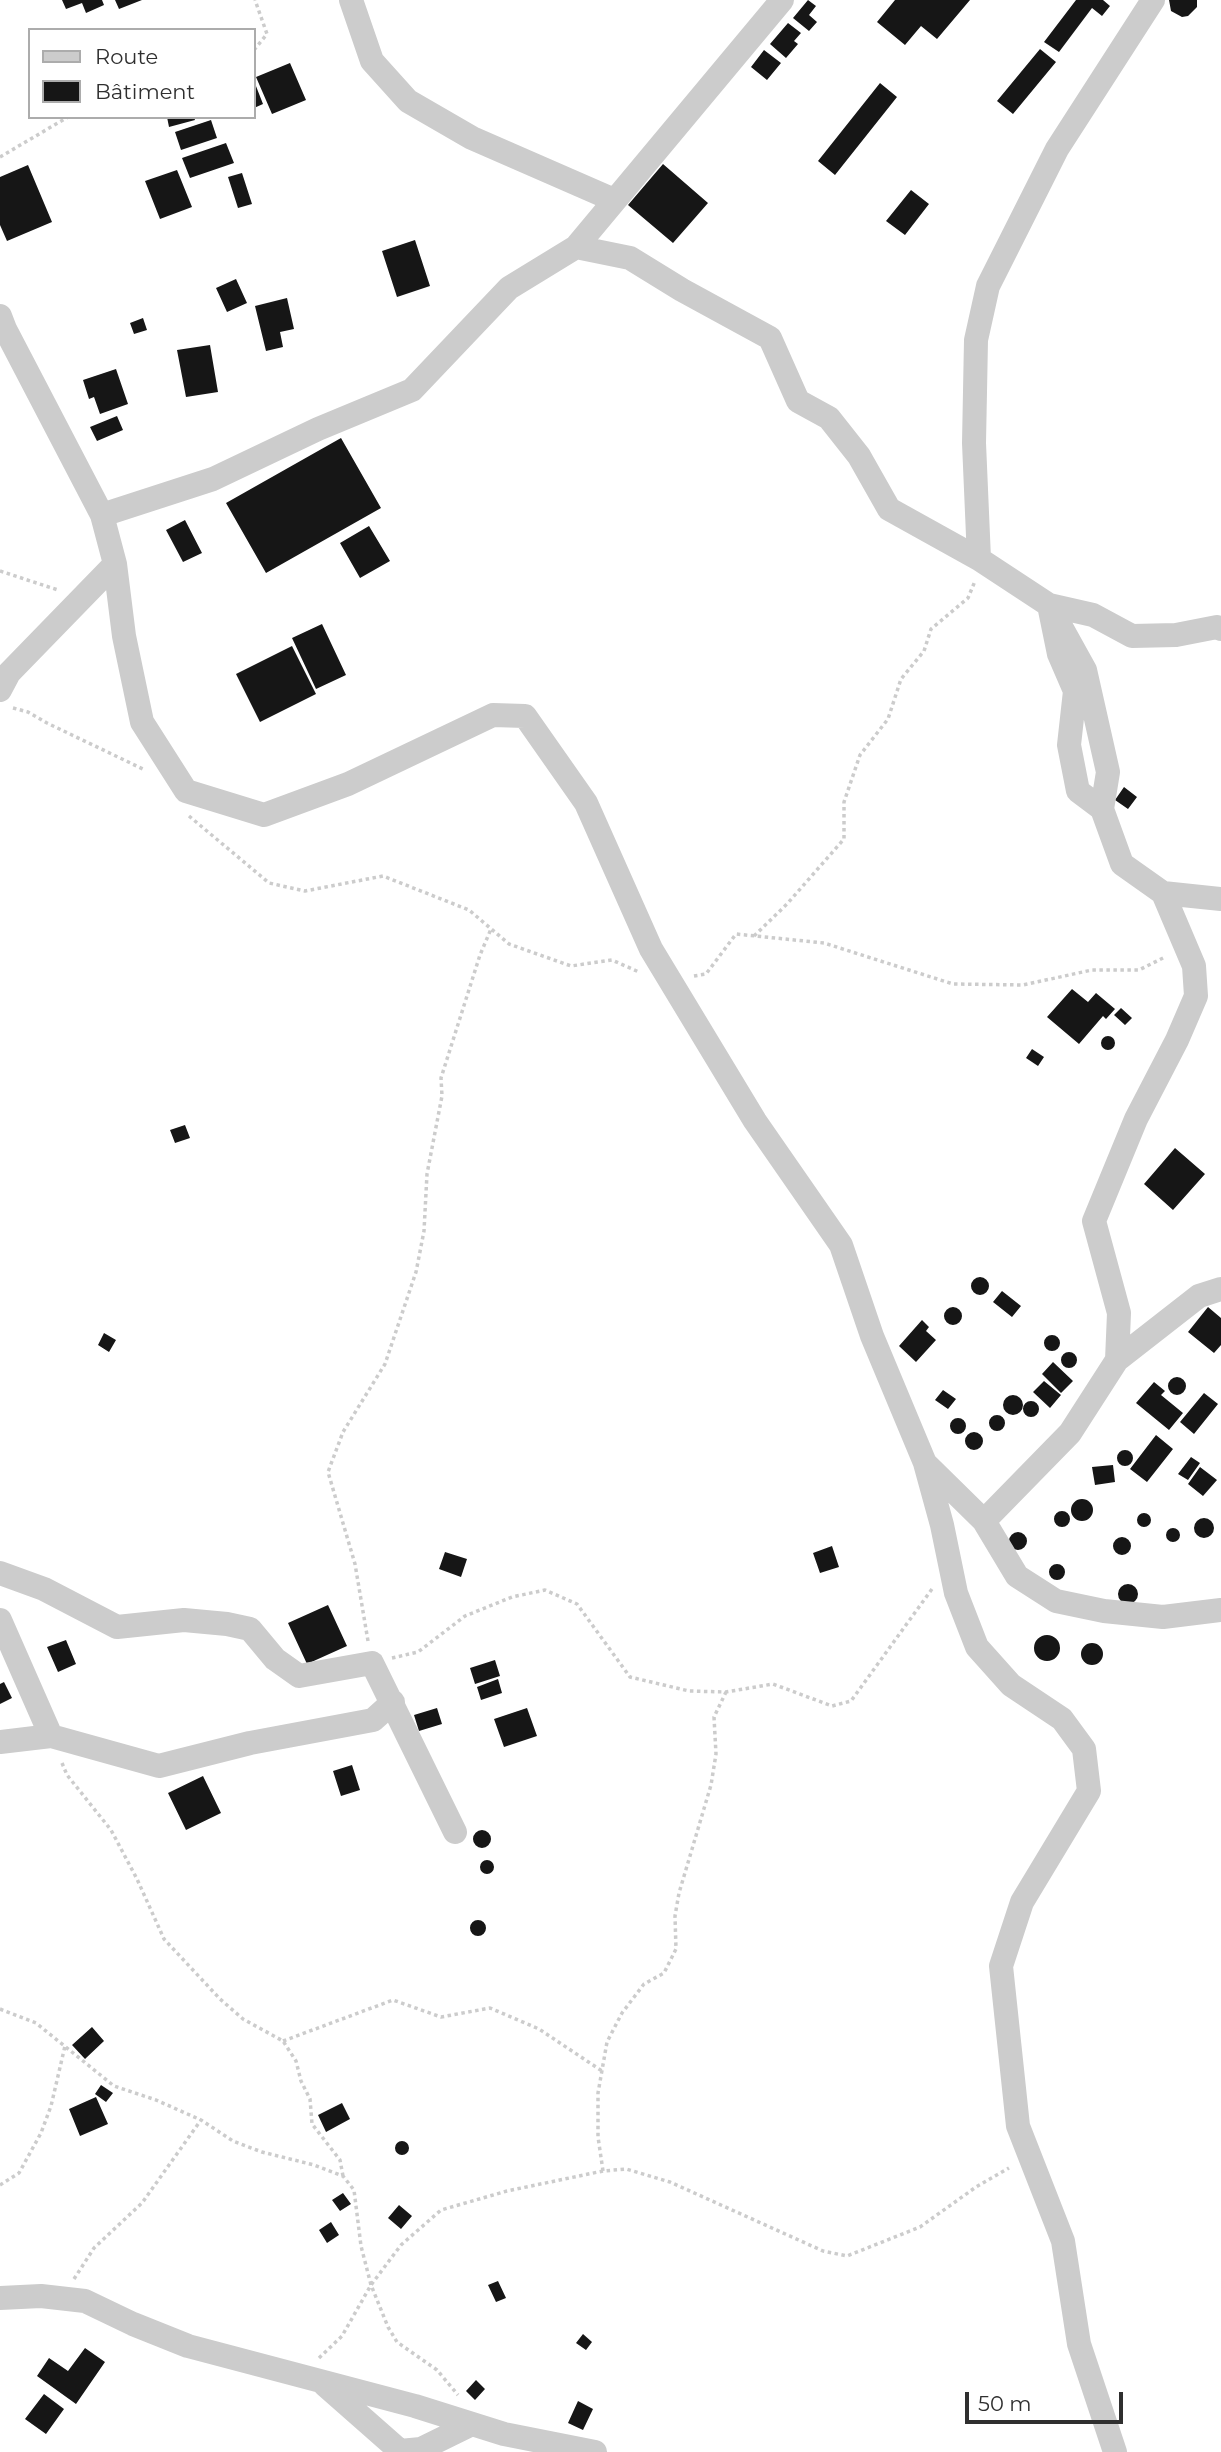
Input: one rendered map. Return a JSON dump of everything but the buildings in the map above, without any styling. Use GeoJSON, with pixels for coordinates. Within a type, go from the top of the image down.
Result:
{"type":"FeatureCollection","features":[{"type":"Feature","properties":{"kind":"street"},"geometry":{"type":"LineString","coordinates":[[351,0],[372,61],[408,101],[472,138],[614,200]]}},
{"type":"Feature","properties":{"kind":"street"},"geometry":{"type":"LineString","coordinates":[[102,515],[214,479],[318,429],[412,390],[509,288],[576,247],[782,0]]}},
{"type":"Feature","properties":{"kind":"street"},"geometry":{"type":"LineString","coordinates":[[979,559],[974,443],[976,340],[988,286],[1057,149],[1153,0]]}},
{"type":"Feature","properties":{"kind":"street"},"geometry":{"type":"LineString","coordinates":[[576,247],[630,258],[770,338],[798,401],[829,418],[859,456],[889,509],[979,559],[1049,605],[1093,615],[1132,636],[1176,635],[1221,629]]}},
{"type":"Feature","properties":{"kind":"street"},"geometry":{"type":"LineString","coordinates":[[0,316],[102,515],[115,564],[124,636],[142,722],[186,791],[264,815],[348,784],[493,715],[524,716],[586,803],[651,950],[755,1121],[841,1245],[872,1336],[925,1463],[956,1593],[977,1647],[1011,1685],[1062,1719],[1084,1749],[1089,1791],[1022,1902],[1001,1966],[1018,2126],[1063,2241],[1079,2344],[1115,2452]]}},
{"type":"Feature","properties":{"kind":"street"},"geometry":{"type":"LineString","coordinates":[[5,687],[81,597],[115,564]]}},
{"type":"Feature","properties":{"kind":"street"},"geometry":{"type":"LineString","coordinates":[[1049,605],[1085,670],[1108,772],[1102,809],[1122,864],[1163,893],[1221,899]]}},
{"type":"Feature","properties":{"kind":"street"},"geometry":{"type":"LineString","coordinates":[[1049,605],[1059,654],[1075,691],[1069,745],[1078,791],[1102,809]]}},
{"type":"Feature","properties":{"kind":"street"},"geometry":{"type":"LineString","coordinates":[[1072,761],[1098,723]]}},
{"type":"Feature","properties":{"kind":"street"},"geometry":{"type":"LineString","coordinates":[[1117,1360],[1119,1313],[1094,1221],[1136,1119],[1177,1040],[1196,996],[1194,966],[1163,893]]}},
{"type":"Feature","properties":{"kind":"street"},"geometry":{"type":"LineString","coordinates":[[984,1521],[1070,1433],[1117,1360],[1199,1296],[1221,1289]]}},
{"type":"Feature","properties":{"kind":"street"},"geometry":{"type":"LineString","coordinates":[[925,1463],[984,1521],[1017,1576],[1056,1601],[1104,1611],[1164,1617],[1221,1611]]}},
{"type":"Feature","properties":{"kind":"street"},"geometry":{"type":"LineString","coordinates":[[0,1573],[44,1588],[117,1627],[184,1620],[250,1629],[275,1659],[299,1676],[372,1662],[455,1832]]}},
{"type":"Feature","properties":{"kind":"street"},"geometry":{"type":"LineString","coordinates":[[0,1620],[51,1737]]}},
{"type":"Feature","properties":{"kind":"street"},"geometry":{"type":"LineString","coordinates":[[0,1742],[51,1737],[159,1766],[250,1743],[373,1720],[393,1702]]}},
{"type":"Feature","properties":{"kind":"street"},"geometry":{"type":"LineString","coordinates":[[0,2298],[41,2296],[85,2301],[188,2346],[319,2372],[504,2434],[595,2452]]}},
{"type":"Feature","properties":{"kind":"street"},"geometry":{"type":"LineString","coordinates":[[319,2372],[400,2451],[421,2449],[472,2424]]}},
{"type":"Feature","properties":{"kind":"path"},"geometry":{"type":"LineString","coordinates":[[255,0],[267,34],[256,48]]}},
{"type":"Feature","properties":{"kind":"path"},"geometry":{"type":"LineString","coordinates":[[0,157],[65,119]]}},
{"type":"Feature","properties":{"kind":"path"},"geometry":{"type":"LineString","coordinates":[[754,936],[787,904],[844,839],[844,802],[860,755],[888,719],[901,679],[924,650],[931,629],[968,598],[979,559]]}},
{"type":"Feature","properties":{"kind":"path"},"geometry":{"type":"LineString","coordinates":[[0,571],[81,597]]}},
{"type":"Feature","properties":{"kind":"path"},"geometry":{"type":"LineString","coordinates":[[5,687],[28,712],[147,771]]}},
{"type":"Feature","properties":{"kind":"path"},"geometry":{"type":"LineString","coordinates":[[185,813],[269,883],[305,891],[383,876],[468,910],[509,944],[570,966],[612,960],[670,981],[706,974],[736,934],[824,943],[953,984],[1023,985],[1091,970],[1139,970],[1186,947]]}},
{"type":"Feature","properties":{"kind":"path"},"geometry":{"type":"LineString","coordinates":[[491,929],[480,955],[441,1078],[442,1096],[427,1174],[424,1231],[416,1272],[385,1364],[344,1432],[328,1472],[355,1564],[372,1662],[418,1652],[465,1616],[512,1597],[545,1590],[577,1604],[630,1676],[689,1691],[726,1692],[774,1684],[832,1706],[851,1701],[950,1565]]}},
{"type":"Feature","properties":{"kind":"path"},"geometry":{"type":"LineString","coordinates":[[603,2171],[598,2137],[598,2093],[607,2042],[622,2013],[644,1984],[664,1973],[676,1949],[674,1916],[711,1785],[716,1754],[714,1717],[726,1692]]}},
{"type":"Feature","properties":{"kind":"path"},"geometry":{"type":"LineString","coordinates":[[51,1737],[66,1775],[111,1830],[164,1939],[220,1999],[243,2019],[283,2041],[296,2061],[300,2081],[310,2099],[312,2124],[340,2160],[343,2176],[354,2190],[361,2246],[371,2285],[387,2327],[397,2342],[445,2379],[471,2415],[472,2424]]}},
{"type":"Feature","properties":{"kind":"path"},"geometry":{"type":"LineString","coordinates":[[283,2041],[393,2000],[441,2017],[490,2008],[539,2029],[601,2071]]}},
{"type":"Feature","properties":{"kind":"path"},"geometry":{"type":"LineString","coordinates":[[0,2009],[36,2023],[114,2086],[156,2100],[201,2120],[242,2145],[343,2176]]}},
{"type":"Feature","properties":{"kind":"path"},"geometry":{"type":"LineString","coordinates":[[0,2185],[19,2173],[41,2133],[51,2105],[65,2046]]}},
{"type":"Feature","properties":{"kind":"path"},"geometry":{"type":"LineString","coordinates":[[61,2298],[94,2248],[142,2203],[201,2120]]}},
{"type":"Feature","properties":{"kind":"path"},"geometry":{"type":"LineString","coordinates":[[319,2372],[371,2285],[401,2245],[441,2210],[507,2191],[603,2171],[626,2169],[670,2182],[823,2251],[846,2256],[920,2227],[976,2187],[1029,2156]]}}]}
